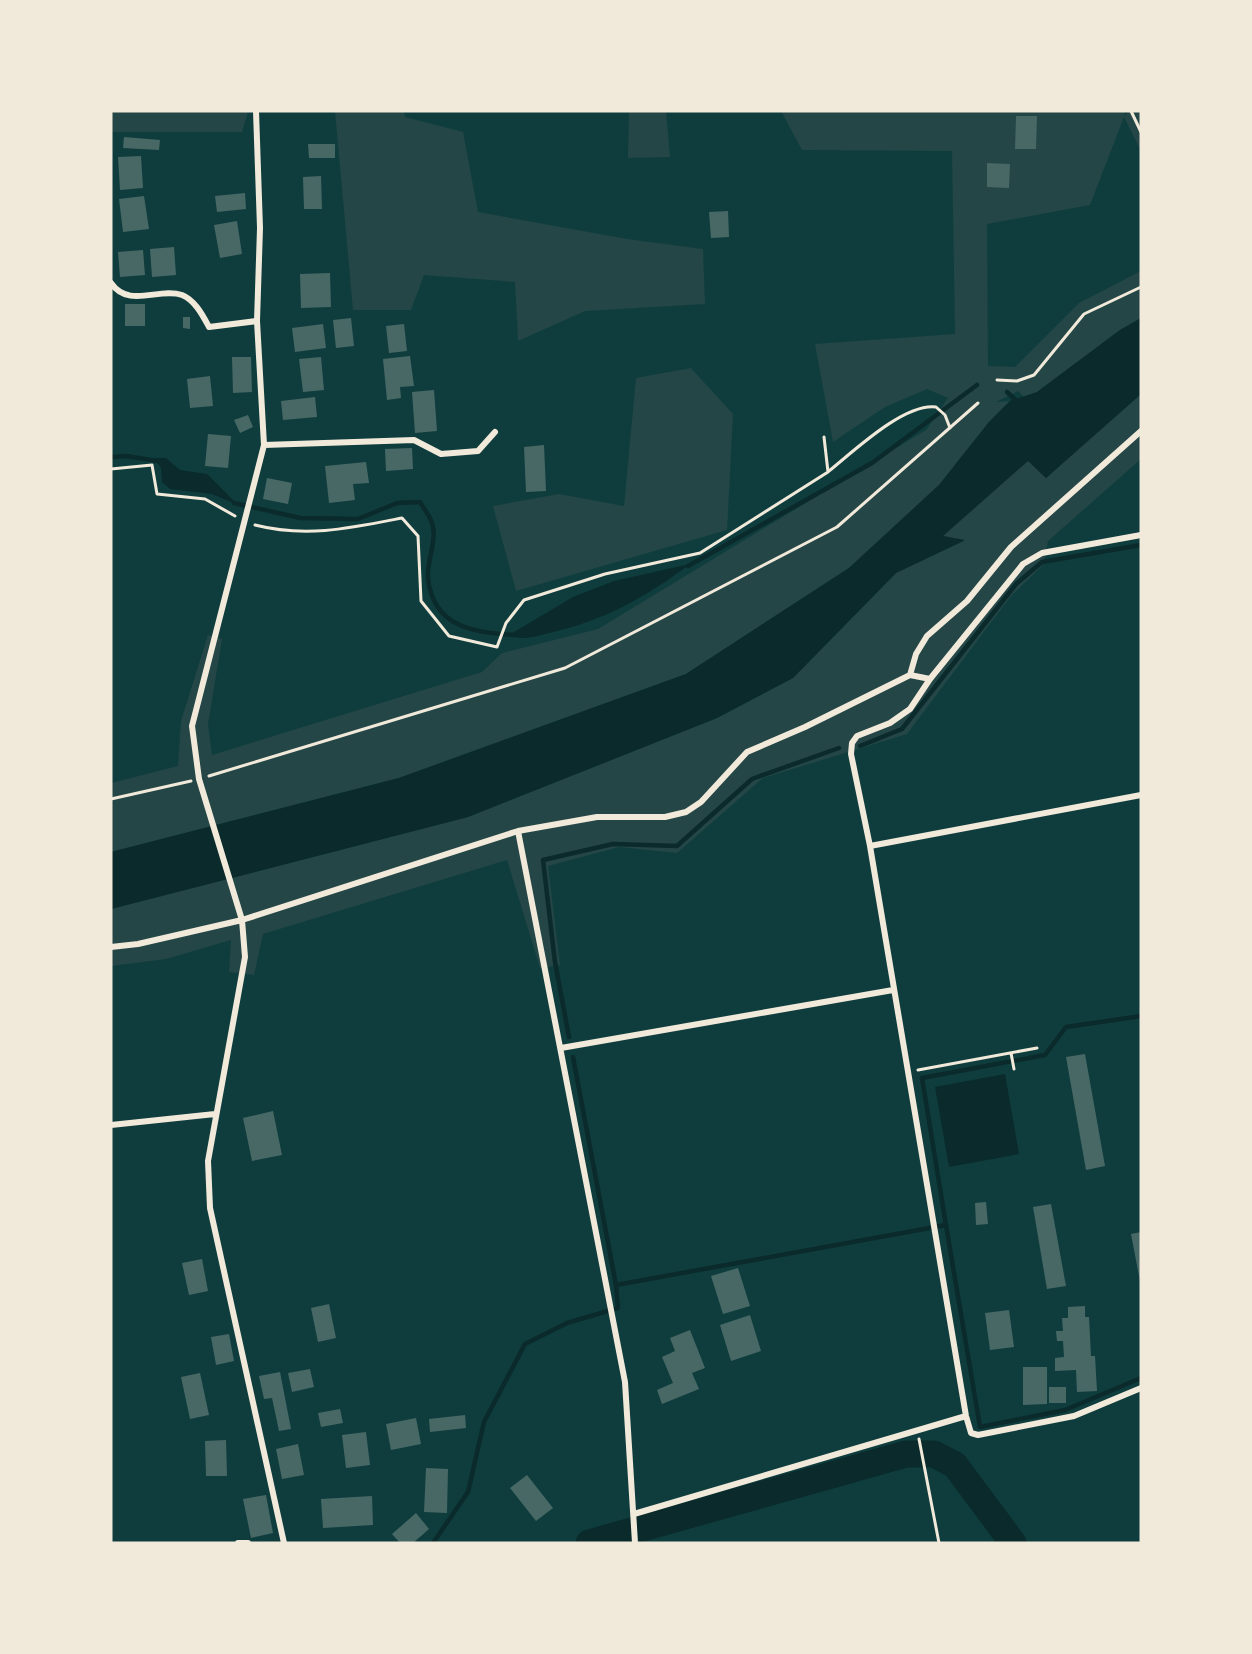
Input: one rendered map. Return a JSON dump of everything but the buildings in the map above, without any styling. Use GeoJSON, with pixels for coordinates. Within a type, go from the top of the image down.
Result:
{"type":"FeatureCollection","features":[{"type":"Feature","properties":{"kind":"street"},"geometry":{"type":"LineString","coordinates":[[256,111],[260,228],[257,321],[264,445],[192,726],[199,779],[242,920],[245,957],[208,1161],[210,1208],[284,1543]]}},
{"type":"Feature","properties":{"kind":"street"},"geometry":{"type":"LineString","coordinates":[[111,283],[127,296],[182,295],[196,306],[209,327],[257,321]]}},
{"type":"Feature","properties":{"kind":"street"},"geometry":{"type":"LineString","coordinates":[[910,675],[916,654],[927,636],[967,601],[1011,547],[1141,431]]}},
{"type":"Feature","properties":{"kind":"street"},"geometry":{"type":"LineString","coordinates":[[264,445],[414,440],[441,454],[478,451],[495,432]]}},
{"type":"Feature","properties":{"kind":"street"},"geometry":{"type":"LineString","coordinates":[[1141,536],[1042,553],[1023,564],[930,680],[910,709],[891,723],[857,736],[852,742],[851,754],[870,846],[966,1416],[971,1433],[978,1436],[1074,1416],[1141,1389]]}},
{"type":"Feature","properties":{"kind":"street"},"geometry":{"type":"LineString","coordinates":[[111,947],[138,944],[242,920],[518,831],[597,817],[664,817],[686,812],[701,802],[747,752],[805,727],[910,675],[930,680]]}},
{"type":"Feature","properties":{"kind":"street"},"geometry":{"type":"LineString","coordinates":[[870,846],[1141,795]]}},
{"type":"Feature","properties":{"kind":"street"},"geometry":{"type":"LineString","coordinates":[[518,831],[625,1382],[635,1543]]}},
{"type":"Feature","properties":{"kind":"street"},"geometry":{"type":"LineString","coordinates":[[561,1048],[893,990]]}},
{"type":"Feature","properties":{"kind":"street"},"geometry":{"type":"LineString","coordinates":[[111,1125],[215,1114]]}},
{"type":"Feature","properties":{"kind":"street"},"geometry":{"type":"LineString","coordinates":[[634,1514],[966,1416]]}},
{"type":"Feature","properties":{"kind":"street"},"geometry":{"type":"LineString","coordinates":[[238,1543],[248,1543]]}},
{"type":"Feature","properties":{"kind":"path"},"geometry":{"type":"LineString","coordinates":[[1131,111],[1141,132]]}},
{"type":"Feature","properties":{"kind":"path"},"geometry":{"type":"LineString","coordinates":[[997,380],[1017,381],[1034,375],[1084,314],[1141,286]]}},
{"type":"Feature","properties":{"kind":"path"},"geometry":{"type":"LineString","coordinates":[[111,799],[199,779],[565,668],[837,526],[978,403]]}},
{"type":"Feature","properties":{"kind":"path"},"geometry":{"type":"LineString","coordinates":[[111,469],[152,465],[157,494],[205,499],[246,522],[282,532],[333,531],[402,518],[418,536],[421,601],[449,636],[497,647],[506,623],[524,600],[605,574],[700,553],[828,472],[885,426],[916,408],[936,407],[945,415],[950,428]]}},
{"type":"Feature","properties":{"kind":"path"},"geometry":{"type":"LineString","coordinates":[[824,437],[828,472]]}},
{"type":"Feature","properties":{"kind":"path"},"geometry":{"type":"LineString","coordinates":[[907,1072],[1037,1048]]}},
{"type":"Feature","properties":{"kind":"path"},"geometry":{"type":"LineString","coordinates":[[1011,1053],[1014,1069]]}},
{"type":"Feature","properties":{"kind":"path"},"geometry":{"type":"LineString","coordinates":[[921,1446],[939,1543]]}},
{"type":"Feature","properties":{"kind":"shaded area"},"geometry":{"type":"Polygon","coordinates":[[[111,111],[248,112],[242,132],[111,132],[111,111]]]}},
{"type":"Feature","properties":{"kind":"shaded area"},"geometry":{"type":"Polygon","coordinates":[[[335,111],[404,111],[405,117],[463,132],[478,212],[627,239],[703,249],[705,304],[585,311],[518,341],[515,282],[424,275],[411,310],[353,310],[335,111]]]}},
{"type":"Feature","properties":{"kind":"shaded area"},"geometry":{"type":"Polygon","coordinates":[[[629,111],[666,111],[670,157],[628,158],[629,111]]]}},
{"type":"Feature","properties":{"kind":"shaded area"},"geometry":{"type":"Polygon","coordinates":[[[781,111],[1124,111],[1125,115],[1129,111],[1140,111],[1141,151],[1124,117],[1090,205],[987,224],[988,366],[1015,367],[1079,303],[1141,271],[1141,318],[1120,330],[1037,392],[1024,397],[1018,391],[996,402],[1010,401],[989,422],[939,485],[849,568],[686,674],[399,778],[111,852],[111,783],[178,766],[181,721],[208,635],[222,639],[208,724],[212,755],[482,672],[502,653],[598,629],[926,430],[948,398],[927,389],[885,407],[833,442],[815,344],[955,334],[952,151],[802,150],[781,111]]]}},
{"type":"Feature","properties":{"kind":"shaded area"},"geometry":{"type":"Polygon","coordinates":[[[1141,318],[1141,394],[1046,478],[1028,461],[943,536],[965,540],[896,573],[793,678],[717,718],[468,817],[111,909],[111,852],[399,778],[686,674],[849,568],[939,485],[989,422],[1010,401],[1037,392],[1120,330],[1141,318]]]}},
{"type":"Feature","properties":{"kind":"shaded area"},"geometry":{"type":"Polygon","coordinates":[[[691,368],[733,414],[727,530],[516,591],[493,506],[559,494],[624,506],[636,378],[691,368]]]}},
{"type":"Feature","properties":{"kind":"shaded area"},"geometry":{"type":"Polygon","coordinates":[[[1141,394],[1141,459],[1048,541],[1043,565],[1011,596],[907,734],[763,778],[677,853],[619,847],[548,866],[560,965],[540,968],[507,860],[263,934],[254,975],[229,972],[231,940],[166,959],[111,966],[111,909],[468,817],[717,718],[793,678],[896,573],[964,541],[942,536],[1028,460],[1046,478],[1141,394]]]}},
{"type":"Feature","properties":{"kind":"shaded area"},"geometry":{"type":"Polygon","coordinates":[[[154,458],[166,458],[180,470],[207,474],[238,505],[212,494],[170,489],[162,482],[161,468],[154,458]]]}},
{"type":"Feature","properties":{"kind":"shaded area"},"geometry":{"type":"Polygon","coordinates":[[[690,564],[640,597],[589,622],[533,637],[519,638],[509,635],[573,597],[614,581],[690,564]]]}},
{"type":"Feature","properties":{"kind":"shaded area"},"geometry":{"type":"Polygon","coordinates":[[[1005,1074],[1019,1154],[949,1167],[935,1087],[1005,1074]]]}},
{"type":"Feature","properties":{"kind":"waterway"},"geometry":{"type":"LineString","coordinates":[[688,566],[872,463],[977,385]]}},
{"type":"Feature","properties":{"kind":"waterway"},"geometry":{"type":"LineString","coordinates":[[1007,392],[1019,403]]}},
{"type":"Feature","properties":{"kind":"waterway"},"geometry":{"type":"LineString","coordinates":[[111,457],[126,456],[158,461]]}},
{"type":"Feature","properties":{"kind":"waterway"},"geometry":{"type":"LineString","coordinates":[[234,503],[300,518],[358,519],[397,503],[420,502],[432,523],[434,536],[428,579],[438,608],[447,617],[471,629],[513,635]]}},
{"type":"Feature","properties":{"kind":"waterway"},"geometry":{"type":"LineString","coordinates":[[860,746],[902,729],[1016,584],[1042,562],[1141,545]]}},
{"type":"Feature","properties":{"kind":"waterway"},"geometry":{"type":"LineString","coordinates":[[569,1037],[555,962],[543,860],[613,844],[677,846],[752,779],[839,748]]}},
{"type":"Feature","properties":{"kind":"waterway"},"geometry":{"type":"LineString","coordinates":[[433,1543],[468,1492],[484,1422],[525,1344],[567,1323],[618,1308],[616,1285],[946,1225],[922,1078],[1045,1055],[1066,1027],[1141,1016]]}},
{"type":"Feature","properties":{"kind":"waterway"},"geometry":{"type":"LineString","coordinates":[[573,1057],[616,1285]]}},
{"type":"Feature","properties":{"kind":"waterway"},"geometry":{"type":"LineString","coordinates":[[946,1225],[980,1427],[1065,1410],[1141,1378]]}},
{"type":"Feature","properties":{"kind":"waterway"},"geometry":{"type":"LineString","coordinates":[[589,1543],[906,1454],[934,1454],[955,1465],[1013,1543]]}}]}
